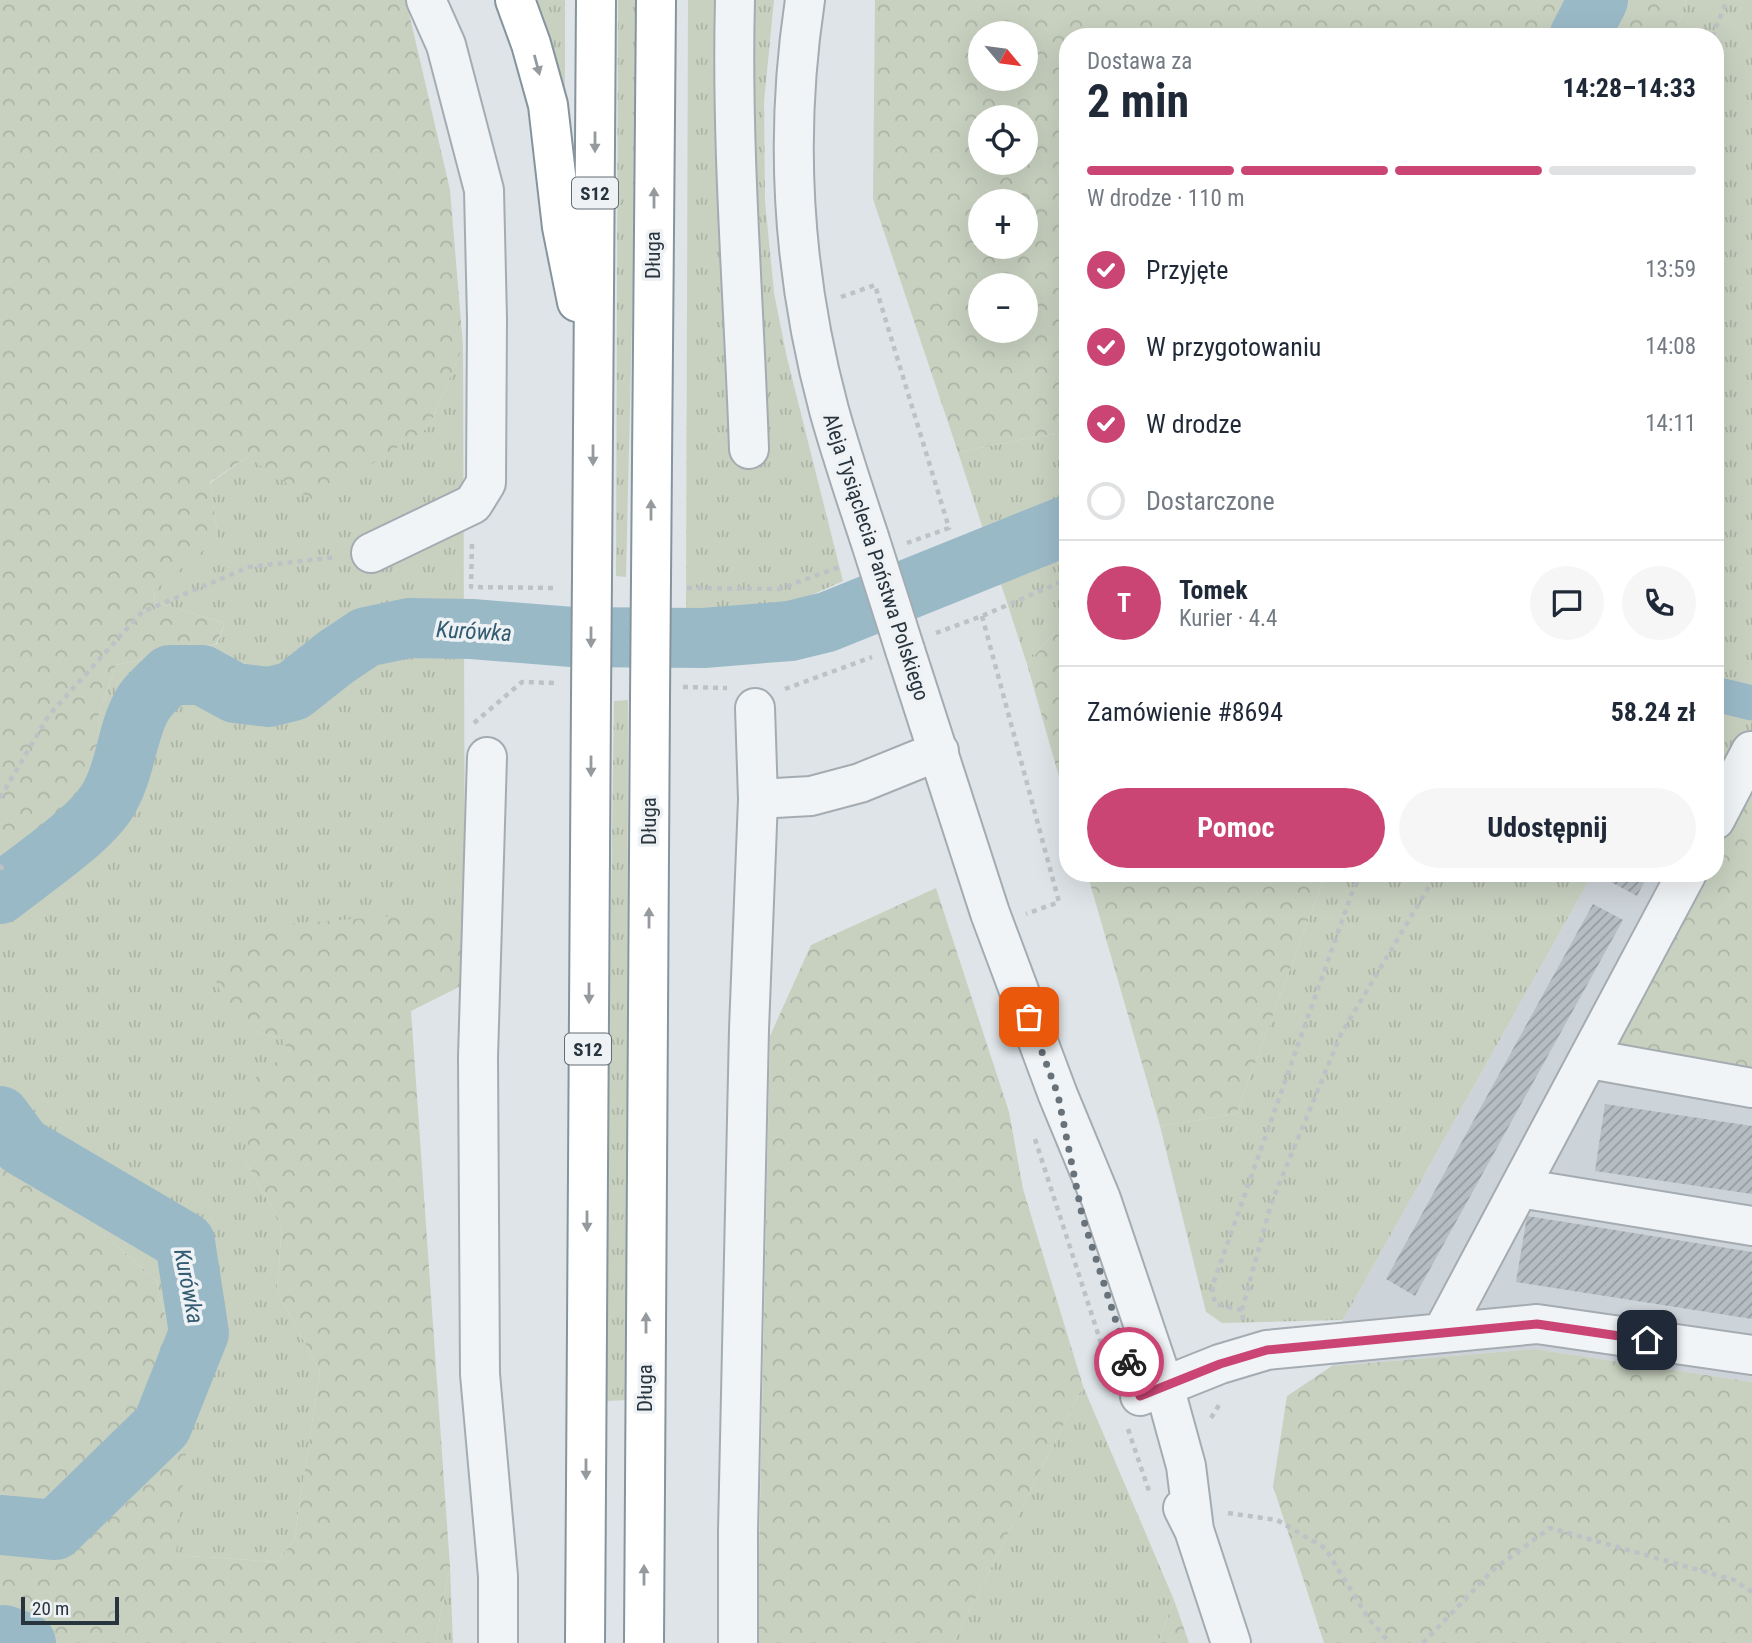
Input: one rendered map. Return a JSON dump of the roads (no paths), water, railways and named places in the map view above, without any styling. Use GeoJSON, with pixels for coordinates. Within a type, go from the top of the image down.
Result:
{"type":"FeatureCollection","features":[{"type":"Feature","properties":{"kind":"highway"},"geometry":{"type":"LineString","coordinates":[[516,0],[548,106],[562,227],[593,387]]}},
{"type":"Feature","properties":{"kind":"highway","name":"S12"},"geometry":{"type":"LineString","coordinates":[[585,1643],[577,690],[592,577],[596,0]]}},
{"type":"Feature","properties":{"kind":"highway","name":"Długa"},"geometry":{"type":"LineString","coordinates":[[643,1643],[661,692],[651,578],[656,0]]}},
{"type":"Feature","properties":{"kind":"street"},"geometry":{"type":"LineString","coordinates":[[372,553],[473,504],[485,483],[487,319],[484,190],[446,46],[426,0]]}},
{"type":"Feature","properties":{"kind":"street"},"geometry":{"type":"LineString","coordinates":[[735,0],[735,186],[744,300],[749,449]]}},
{"type":"Feature","properties":{"kind":"street","name":"Aleja Tysiąclecia Państwa Polskiego"},"geometry":{"type":"LineString","coordinates":[[805,0],[793,117],[795,213],[814,344],[826,398],[990,913],[1058,1095],[1082,1215],[1152,1391],[1164,1469],[1210,1522],[1231,1643]]}},
{"type":"Feature","properties":{"kind":"street"},"geometry":{"type":"LineString","coordinates":[[738,1643],[749,1042],[758,799],[748,698]]}},
{"type":"Feature","properties":{"kind":"street"},"geometry":{"type":"LineString","coordinates":[[480,741],[480,1374],[498,1576],[499,1643]]}},
{"type":"Feature","properties":{"kind":"street"},"geometry":{"type":"LineString","coordinates":[[758,799],[811,796],[860,782],[939,751]]}},
{"type":"Feature","properties":{"kind":"street"},"geometry":{"type":"LineString","coordinates":[[1724,803],[1751,751]]}},
{"type":"Feature","properties":{"kind":"street"},"geometry":{"type":"LineString","coordinates":[[1442,1333],[1682,882]]}},
{"type":"Feature","properties":{"kind":"street"},"geometry":{"type":"LineString","coordinates":[[1590,1059],[1752,1088]]}},
{"type":"Feature","properties":{"kind":"street"},"geometry":{"type":"LineString","coordinates":[[1519,1188],[1752,1226]]}},
{"type":"Feature","properties":{"kind":"street"},"geometry":{"type":"LineString","coordinates":[[1152,1391],[1267,1350],[1537,1324],[1752,1355]]}},
{"type":"Feature","properties":{"kind":"waterway","name":"Kurówka"},"geometry":{"type":"LineString","coordinates":[[1584,28],[1598,0]]}},
{"type":"Feature","properties":{"kind":"waterway","name":"Kurówka"},"geometry":{"type":"LineString","coordinates":[[0,894],[72,839],[97,815],[113,791],[138,713],[147,698],[170,675],[202,675],[235,693],[269,697],[293,691],[366,637],[409,628],[472,629],[572,637],[703,638],[790,631],[827,622],[1059,529]]}},
{"type":"Feature","properties":{"kind":"waterway"},"geometry":{"type":"LineString","coordinates":[[1724,696],[1752,703]]}},
{"type":"Feature","properties":{"kind":"waterway","name":"Kurówka"},"geometry":{"type":"LineString","coordinates":[[0,1116],[22,1146],[185,1242],[199,1333],[162,1426],[55,1530],[0,1525]]}},
{"type":"Feature","properties":{"kind":"waterway","name":"Kurówka"},"geometry":{"type":"LineString","coordinates":[[0,1636],[26,1643]]}}]}
